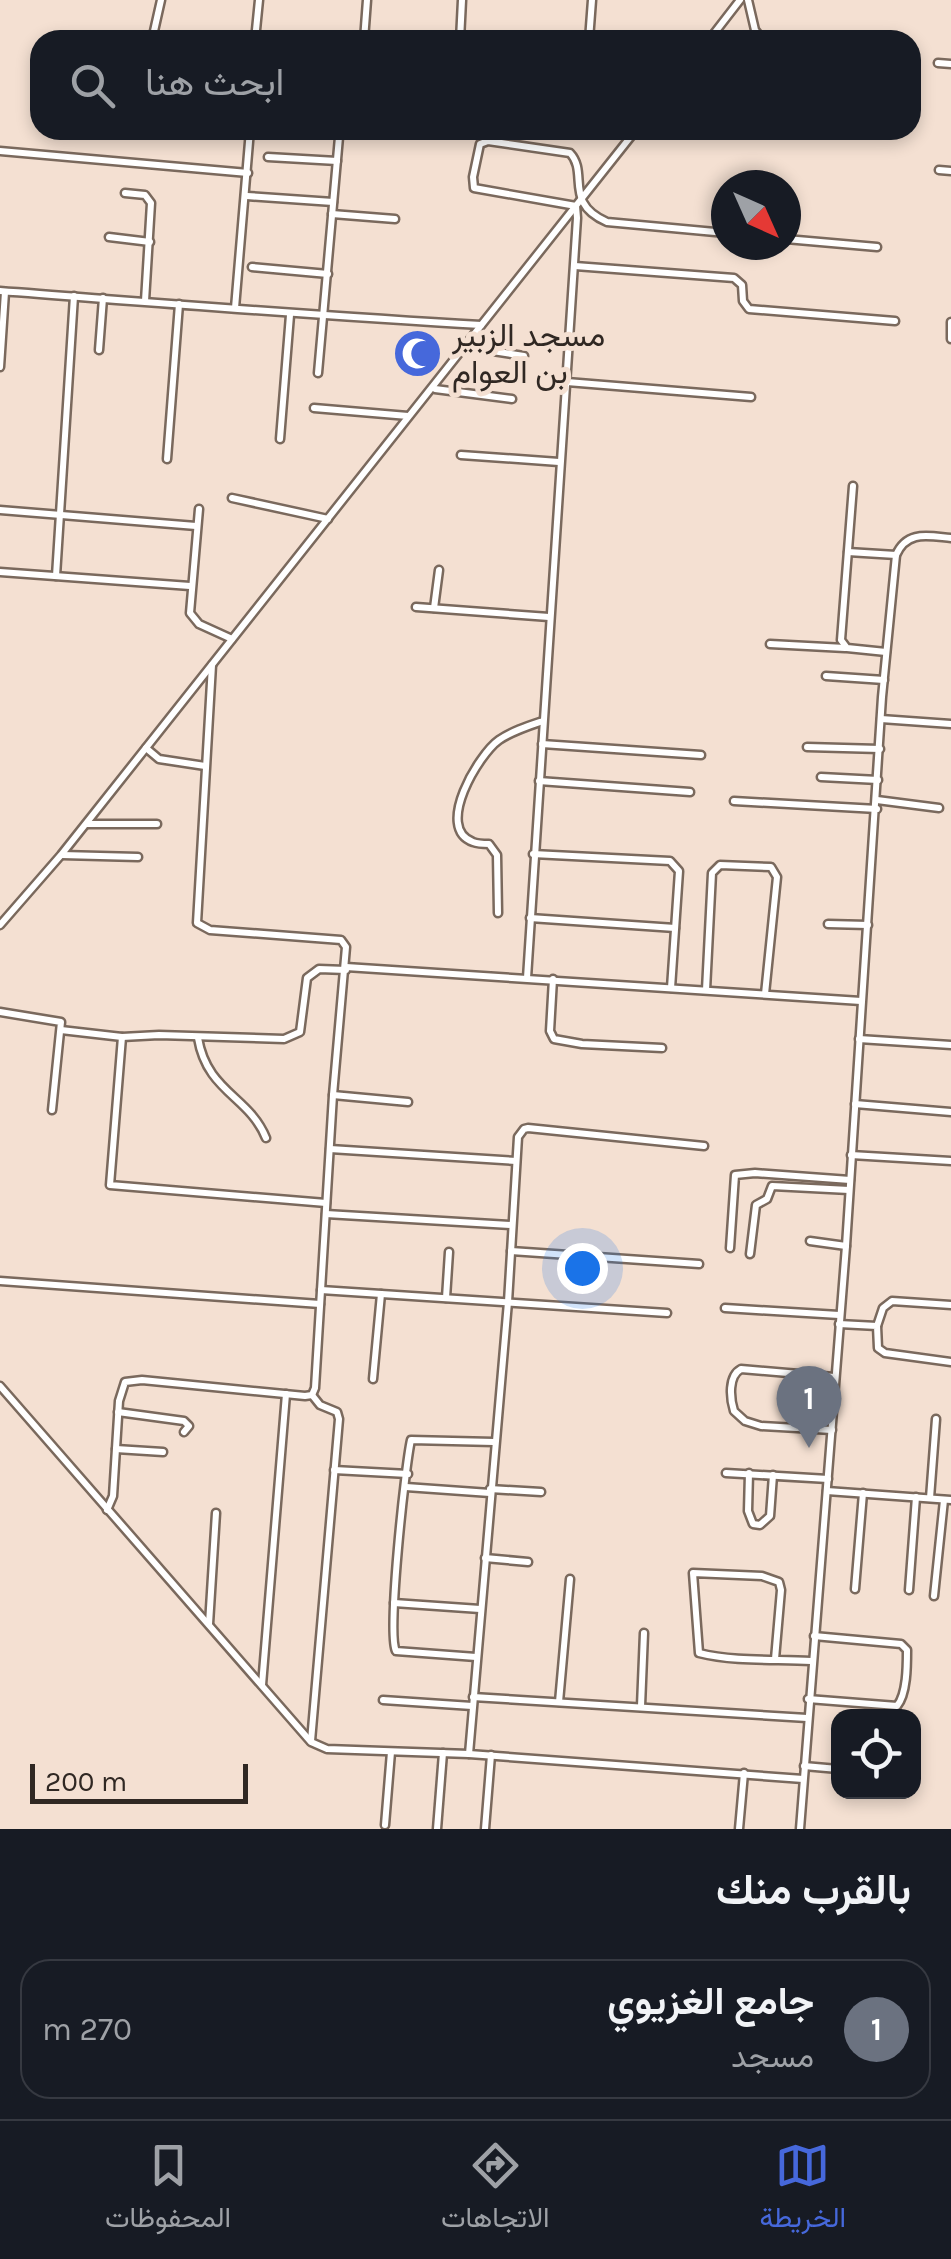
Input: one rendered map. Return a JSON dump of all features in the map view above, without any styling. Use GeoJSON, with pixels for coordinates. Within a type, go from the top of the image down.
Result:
{"type":"FeatureCollection","features":[{"type":"Feature","properties":{"kind":"street"},"geometry":{"type":"LineString","coordinates":[[154,30],[161,0]]}},
{"type":"Feature","properties":{"kind":"street"},"geometry":{"type":"LineString","coordinates":[[256,30],[258,0]]}},
{"type":"Feature","properties":{"kind":"street"},"geometry":{"type":"LineString","coordinates":[[365,30],[367,0]]}},
{"type":"Feature","properties":{"kind":"street"},"geometry":{"type":"LineString","coordinates":[[460,30],[462,0]]}},
{"type":"Feature","properties":{"kind":"street"},"geometry":{"type":"LineString","coordinates":[[590,30],[592,0]]}},
{"type":"Feature","properties":{"kind":"street"},"geometry":{"type":"LineString","coordinates":[[717,30],[744,0],[755,30]]}},
{"type":"Feature","properties":{"kind":"street"},"geometry":{"type":"LineString","coordinates":[[938,63],[951,64]]}},
{"type":"Feature","properties":{"kind":"street"},"geometry":{"type":"LineString","coordinates":[[235,308],[250,140]]}},
{"type":"Feature","properties":{"kind":"street"},"geometry":{"type":"LineString","coordinates":[[318,374],[339,140]]}},
{"type":"Feature","properties":{"kind":"street"},"geometry":{"type":"LineString","coordinates":[[526,978],[558,462],[575,266],[578,203],[576,159],[570,153],[488,140],[480,144],[474,188],[578,203],[607,222],[711,232]]}},
{"type":"Feature","properties":{"kind":"street"},"geometry":{"type":"LineString","coordinates":[[0,925],[86,824],[628,140]]}},
{"type":"Feature","properties":{"kind":"street"},"geometry":{"type":"LineString","coordinates":[[0,151],[248,173]]}},
{"type":"Feature","properties":{"kind":"street"},"geometry":{"type":"LineString","coordinates":[[268,156],[337,161]]}},
{"type":"Feature","properties":{"kind":"street"},"geometry":{"type":"LineString","coordinates":[[939,170],[951,171]]}},
{"type":"Feature","properties":{"kind":"street"},"geometry":{"type":"LineString","coordinates":[[125,193],[150,199],[146,301]]}},
{"type":"Feature","properties":{"kind":"street"},"geometry":{"type":"LineString","coordinates":[[247,196],[334,202]]}},
{"type":"Feature","properties":{"kind":"street"},"geometry":{"type":"LineString","coordinates":[[332,214],[395,220]]}},
{"type":"Feature","properties":{"kind":"street"},"geometry":{"type":"LineString","coordinates":[[108,238],[150,242]]}},
{"type":"Feature","properties":{"kind":"street"},"geometry":{"type":"LineString","coordinates":[[801,239],[877,247]]}},
{"type":"Feature","properties":{"kind":"street"},"geometry":{"type":"LineString","coordinates":[[575,266],[734,278],[742,285],[743,301],[749,309],[895,321]]}},
{"type":"Feature","properties":{"kind":"street"},"geometry":{"type":"LineString","coordinates":[[252,267],[328,274]]}},
{"type":"Feature","properties":{"kind":"street"},"geometry":{"type":"LineString","coordinates":[[0,367],[2,292],[235,308],[290,316],[482,325]]}},
{"type":"Feature","properties":{"kind":"street"},"geometry":{"type":"LineString","coordinates":[[56,576],[74,296]]}},
{"type":"Feature","properties":{"kind":"street"},"geometry":{"type":"LineString","coordinates":[[99,350],[103,298]]}},
{"type":"Feature","properties":{"kind":"street"},"geometry":{"type":"LineString","coordinates":[[166,459],[179,304]]}},
{"type":"Feature","properties":{"kind":"street"},"geometry":{"type":"LineString","coordinates":[[280,439],[290,316]]}},
{"type":"Feature","properties":{"kind":"street"},"geometry":{"type":"LineString","coordinates":[[951,322],[951,339]]}},
{"type":"Feature","properties":{"kind":"street"},"geometry":{"type":"LineString","coordinates":[[467,346],[524,356]]}},
{"type":"Feature","properties":{"kind":"street"},"geometry":{"type":"LineString","coordinates":[[567,382],[751,397]]}},
{"type":"Feature","properties":{"kind":"street"},"geometry":{"type":"LineString","coordinates":[[434,388],[512,399]]}},
{"type":"Feature","properties":{"kind":"street"},"geometry":{"type":"LineString","coordinates":[[314,408],[408,416]]}},
{"type":"Feature","properties":{"kind":"street"},"geometry":{"type":"LineString","coordinates":[[461,455],[558,462]]}},
{"type":"Feature","properties":{"kind":"street"},"geometry":{"type":"LineString","coordinates":[[846,648],[841,640],[853,486]]}},
{"type":"Feature","properties":{"kind":"street"},"geometry":{"type":"LineString","coordinates":[[232,498],[328,520]]}},
{"type":"Feature","properties":{"kind":"street"},"geometry":{"type":"LineString","coordinates":[[198,509],[190,586],[192,618],[232,639]]}},
{"type":"Feature","properties":{"kind":"street"},"geometry":{"type":"LineString","coordinates":[[0,510],[196,526]]}},
{"type":"Feature","properties":{"kind":"street"},"geometry":{"type":"LineString","coordinates":[[800,1829],[896,554],[902,543],[913,536],[951,538]]}},
{"type":"Feature","properties":{"kind":"street"},"geometry":{"type":"LineString","coordinates":[[848,552],[896,554]]}},
{"type":"Feature","properties":{"kind":"street"},"geometry":{"type":"LineString","coordinates":[[434,608],[439,570]]}},
{"type":"Feature","properties":{"kind":"street"},"geometry":{"type":"LineString","coordinates":[[0,572],[190,586]]}},
{"type":"Feature","properties":{"kind":"street"},"geometry":{"type":"LineString","coordinates":[[416,608],[550,616]]}},
{"type":"Feature","properties":{"kind":"street"},"geometry":{"type":"LineString","coordinates":[[770,644],[886,652]]}},
{"type":"Feature","properties":{"kind":"street"},"geometry":{"type":"LineString","coordinates":[[212,665],[197,923],[210,930],[343,941],[346,946],[312,1394],[320,1405],[339,1415],[311,1742]]}},
{"type":"Feature","properties":{"kind":"street"},"geometry":{"type":"LineString","coordinates":[[826,676],[884,680]]}},
{"type":"Feature","properties":{"kind":"street"},"geometry":{"type":"LineString","coordinates":[[881,719],[951,724]]}},
{"type":"Feature","properties":{"kind":"street"},"geometry":{"type":"LineString","coordinates":[[498,913],[497,855],[489,844],[474,842],[466,836],[459,820],[460,798],[469,777],[490,748],[508,735],[543,721]]}},
{"type":"Feature","properties":{"kind":"street"},"geometry":{"type":"LineString","coordinates":[[542,744],[701,755]]}},
{"type":"Feature","properties":{"kind":"street"},"geometry":{"type":"LineString","coordinates":[[808,747],[880,750]]}},
{"type":"Feature","properties":{"kind":"street"},"geometry":{"type":"LineString","coordinates":[[146,748],[159,758],[205,766]]}},
{"type":"Feature","properties":{"kind":"street"},"geometry":{"type":"LineString","coordinates":[[821,776],[878,780]]}},
{"type":"Feature","properties":{"kind":"street"},"geometry":{"type":"LineString","coordinates":[[540,780],[690,792]]}},
{"type":"Feature","properties":{"kind":"street"},"geometry":{"type":"LineString","coordinates":[[734,801],[939,808]]}},
{"type":"Feature","properties":{"kind":"street"},"geometry":{"type":"LineString","coordinates":[[86,824],[157,824]]}},
{"type":"Feature","properties":{"kind":"street"},"geometry":{"type":"LineString","coordinates":[[533,854],[670,861],[679,871],[671,988]]}},
{"type":"Feature","properties":{"kind":"street"},"geometry":{"type":"LineString","coordinates":[[61,855],[138,857]]}},
{"type":"Feature","properties":{"kind":"street"},"geometry":{"type":"LineString","coordinates":[[706,990],[712,873],[720,866],[770,867],[776,877],[765,994]]}},
{"type":"Feature","properties":{"kind":"street"},"geometry":{"type":"LineString","coordinates":[[530,918],[675,928]]}},
{"type":"Feature","properties":{"kind":"street"},"geometry":{"type":"LineString","coordinates":[[828,924],[868,925]]}},
{"type":"Feature","properties":{"kind":"street"},"geometry":{"type":"LineString","coordinates":[[61,1030],[122,1038],[293,1037],[300,1032],[308,978],[324,968],[553,979],[861,1001]]}},
{"type":"Feature","properties":{"kind":"street"},"geometry":{"type":"LineString","coordinates":[[553,979],[550,1031],[554,1039],[662,1048]]}},
{"type":"Feature","properties":{"kind":"street"},"geometry":{"type":"LineString","coordinates":[[0,1012],[58,1020],[61,1030],[52,1110]]}},
{"type":"Feature","properties":{"kind":"street"},"geometry":{"type":"LineString","coordinates":[[122,1038],[110,1185],[326,1203]]}},
{"type":"Feature","properties":{"kind":"street"},"geometry":{"type":"LineString","coordinates":[[198,1038],[201,1056],[211,1074],[260,1126],[266,1138]]}},
{"type":"Feature","properties":{"kind":"street"},"geometry":{"type":"LineString","coordinates":[[859,1039],[951,1045]]}},
{"type":"Feature","properties":{"kind":"street"},"geometry":{"type":"LineString","coordinates":[[333,1096],[408,1102]]}},
{"type":"Feature","properties":{"kind":"street"},"geometry":{"type":"LineString","coordinates":[[854,1104],[951,1112]]}},
{"type":"Feature","properties":{"kind":"street"},"geometry":{"type":"LineString","coordinates":[[468,1754],[508,1302],[518,1137],[528,1128],[704,1146]]}},
{"type":"Feature","properties":{"kind":"street"},"geometry":{"type":"LineString","coordinates":[[330,1149],[516,1161]]}},
{"type":"Feature","properties":{"kind":"street"},"geometry":{"type":"LineString","coordinates":[[851,1154],[951,1161]]}},
{"type":"Feature","properties":{"kind":"street"},"geometry":{"type":"LineString","coordinates":[[730,1248],[735,1175],[850,1180]]}},
{"type":"Feature","properties":{"kind":"street"},"geometry":{"type":"LineString","coordinates":[[750,1254],[756,1205],[766,1200],[772,1186],[849,1190]]}},
{"type":"Feature","properties":{"kind":"street"},"geometry":{"type":"LineString","coordinates":[[326,1214],[511,1225]]}},
{"type":"Feature","properties":{"kind":"street"},"geometry":{"type":"LineString","coordinates":[[810,1241],[846,1246]]}},
{"type":"Feature","properties":{"kind":"street"},"geometry":{"type":"LineString","coordinates":[[510,1251],[699,1264]]}},
{"type":"Feature","properties":{"kind":"street"},"geometry":{"type":"LineString","coordinates":[[446,1298],[449,1252]]}},
{"type":"Feature","properties":{"kind":"street"},"geometry":{"type":"LineString","coordinates":[[0,1282],[320,1304]]}},
{"type":"Feature","properties":{"kind":"street"},"geometry":{"type":"LineString","coordinates":[[321,1290],[667,1313]]}},
{"type":"Feature","properties":{"kind":"street"},"geometry":{"type":"LineString","coordinates":[[374,1379],[380,1294]]}},
{"type":"Feature","properties":{"kind":"street"},"geometry":{"type":"LineString","coordinates":[[951,1305],[892,1301],[883,1308],[876,1343],[881,1351],[951,1362]]}},
{"type":"Feature","properties":{"kind":"street"},"geometry":{"type":"LineString","coordinates":[[725,1308],[877,1326]]}},
{"type":"Feature","properties":{"kind":"street"},"geometry":{"type":"LineString","coordinates":[[832,1430],[751,1424],[734,1412],[732,1394],[733,1378],[741,1368],[834,1377]]}},
{"type":"Feature","properties":{"kind":"street"},"geometry":{"type":"LineString","coordinates":[[107,1510],[113,1496],[121,1389],[129,1380],[312,1394]]}},
{"type":"Feature","properties":{"kind":"street"},"geometry":{"type":"LineString","coordinates":[[0,1386],[311,1742],[327,1749],[491,1755],[803,1779]]}},
{"type":"Feature","properties":{"kind":"street"},"geometry":{"type":"LineString","coordinates":[[262,1687],[286,1394]]}},
{"type":"Feature","properties":{"kind":"street"},"geometry":{"type":"LineString","coordinates":[[118,1412],[184,1421],[188,1426],[184,1432]]}},
{"type":"Feature","properties":{"kind":"street"},"geometry":{"type":"LineString","coordinates":[[930,1498],[936,1419]]}},
{"type":"Feature","properties":{"kind":"street"},"geometry":{"type":"LineString","coordinates":[[476,1657],[398,1652],[392,1644],[394,1603],[410,1442],[414,1438],[494,1442]]}},
{"type":"Feature","properties":{"kind":"street"},"geometry":{"type":"LineString","coordinates":[[116,1449],[162,1452]]}},
{"type":"Feature","properties":{"kind":"street"},"geometry":{"type":"LineString","coordinates":[[334,1470],[408,1474]]}},
{"type":"Feature","properties":{"kind":"street"},"geometry":{"type":"LineString","coordinates":[[726,1473],[828,1479]]}},
{"type":"Feature","properties":{"kind":"street"},"geometry":{"type":"LineString","coordinates":[[749,1474],[749,1516],[760,1525],[770,1516],[773,1475]]}},
{"type":"Feature","properties":{"kind":"street"},"geometry":{"type":"LineString","coordinates":[[406,1487],[541,1492]]}},
{"type":"Feature","properties":{"kind":"street"},"geometry":{"type":"LineString","coordinates":[[827,1491],[948,1500],[934,1596]]}},
{"type":"Feature","properties":{"kind":"street"},"geometry":{"type":"LineString","coordinates":[[855,1589],[863,1492]]}},
{"type":"Feature","properties":{"kind":"street"},"geometry":{"type":"LineString","coordinates":[[910,1590],[916,1497]]}},
{"type":"Feature","properties":{"kind":"street"},"geometry":{"type":"LineString","coordinates":[[209,1625],[216,1513]]}},
{"type":"Feature","properties":{"kind":"street"},"geometry":{"type":"LineString","coordinates":[[485,1558],[528,1562]]}},
{"type":"Feature","properties":{"kind":"street"},"geometry":{"type":"LineString","coordinates":[[774,1659],[781,1590],[778,1582],[762,1576],[693,1573],[699,1653],[774,1659],[812,1661]]}},
{"type":"Feature","properties":{"kind":"street"},"geometry":{"type":"LineString","coordinates":[[560,1702],[570,1579]]}},
{"type":"Feature","properties":{"kind":"street"},"geometry":{"type":"LineString","coordinates":[[394,1603],[480,1609]]}},
{"type":"Feature","properties":{"kind":"street"},"geometry":{"type":"LineString","coordinates":[[640,1706],[644,1633]]}},
{"type":"Feature","properties":{"kind":"street"},"geometry":{"type":"LineString","coordinates":[[808,1699],[863,1707],[901,1702],[906,1647],[814,1636]]}},
{"type":"Feature","properties":{"kind":"street"},"geometry":{"type":"LineString","coordinates":[[473,1697],[807,1718]]}},
{"type":"Feature","properties":{"kind":"street"},"geometry":{"type":"LineString","coordinates":[[382,1700],[472,1706]]}},
{"type":"Feature","properties":{"kind":"street"},"geometry":{"type":"LineString","coordinates":[[385,1825],[391,1752]]}},
{"type":"Feature","properties":{"kind":"street"},"geometry":{"type":"LineString","coordinates":[[437,1829],[444,1753]]}},
{"type":"Feature","properties":{"kind":"street"},"geometry":{"type":"LineString","coordinates":[[485,1829],[491,1755]]}},
{"type":"Feature","properties":{"kind":"street"},"geometry":{"type":"LineString","coordinates":[[804,1766],[831,1768]]}},
{"type":"Feature","properties":{"kind":"street"},"geometry":{"type":"LineString","coordinates":[[739,1829],[744,1773]]}},
{"type":"Feature","properties":{"kind":"place","name":"مسجد الزبير بن العوام"},"geometry":{"type":"Point","coordinates":[417,353]}},
{"type":"Feature","properties":{"kind":"place","name":"جامع الغزيوي"},"geometry":{"type":"Point","coordinates":[809,1448]}}]}
